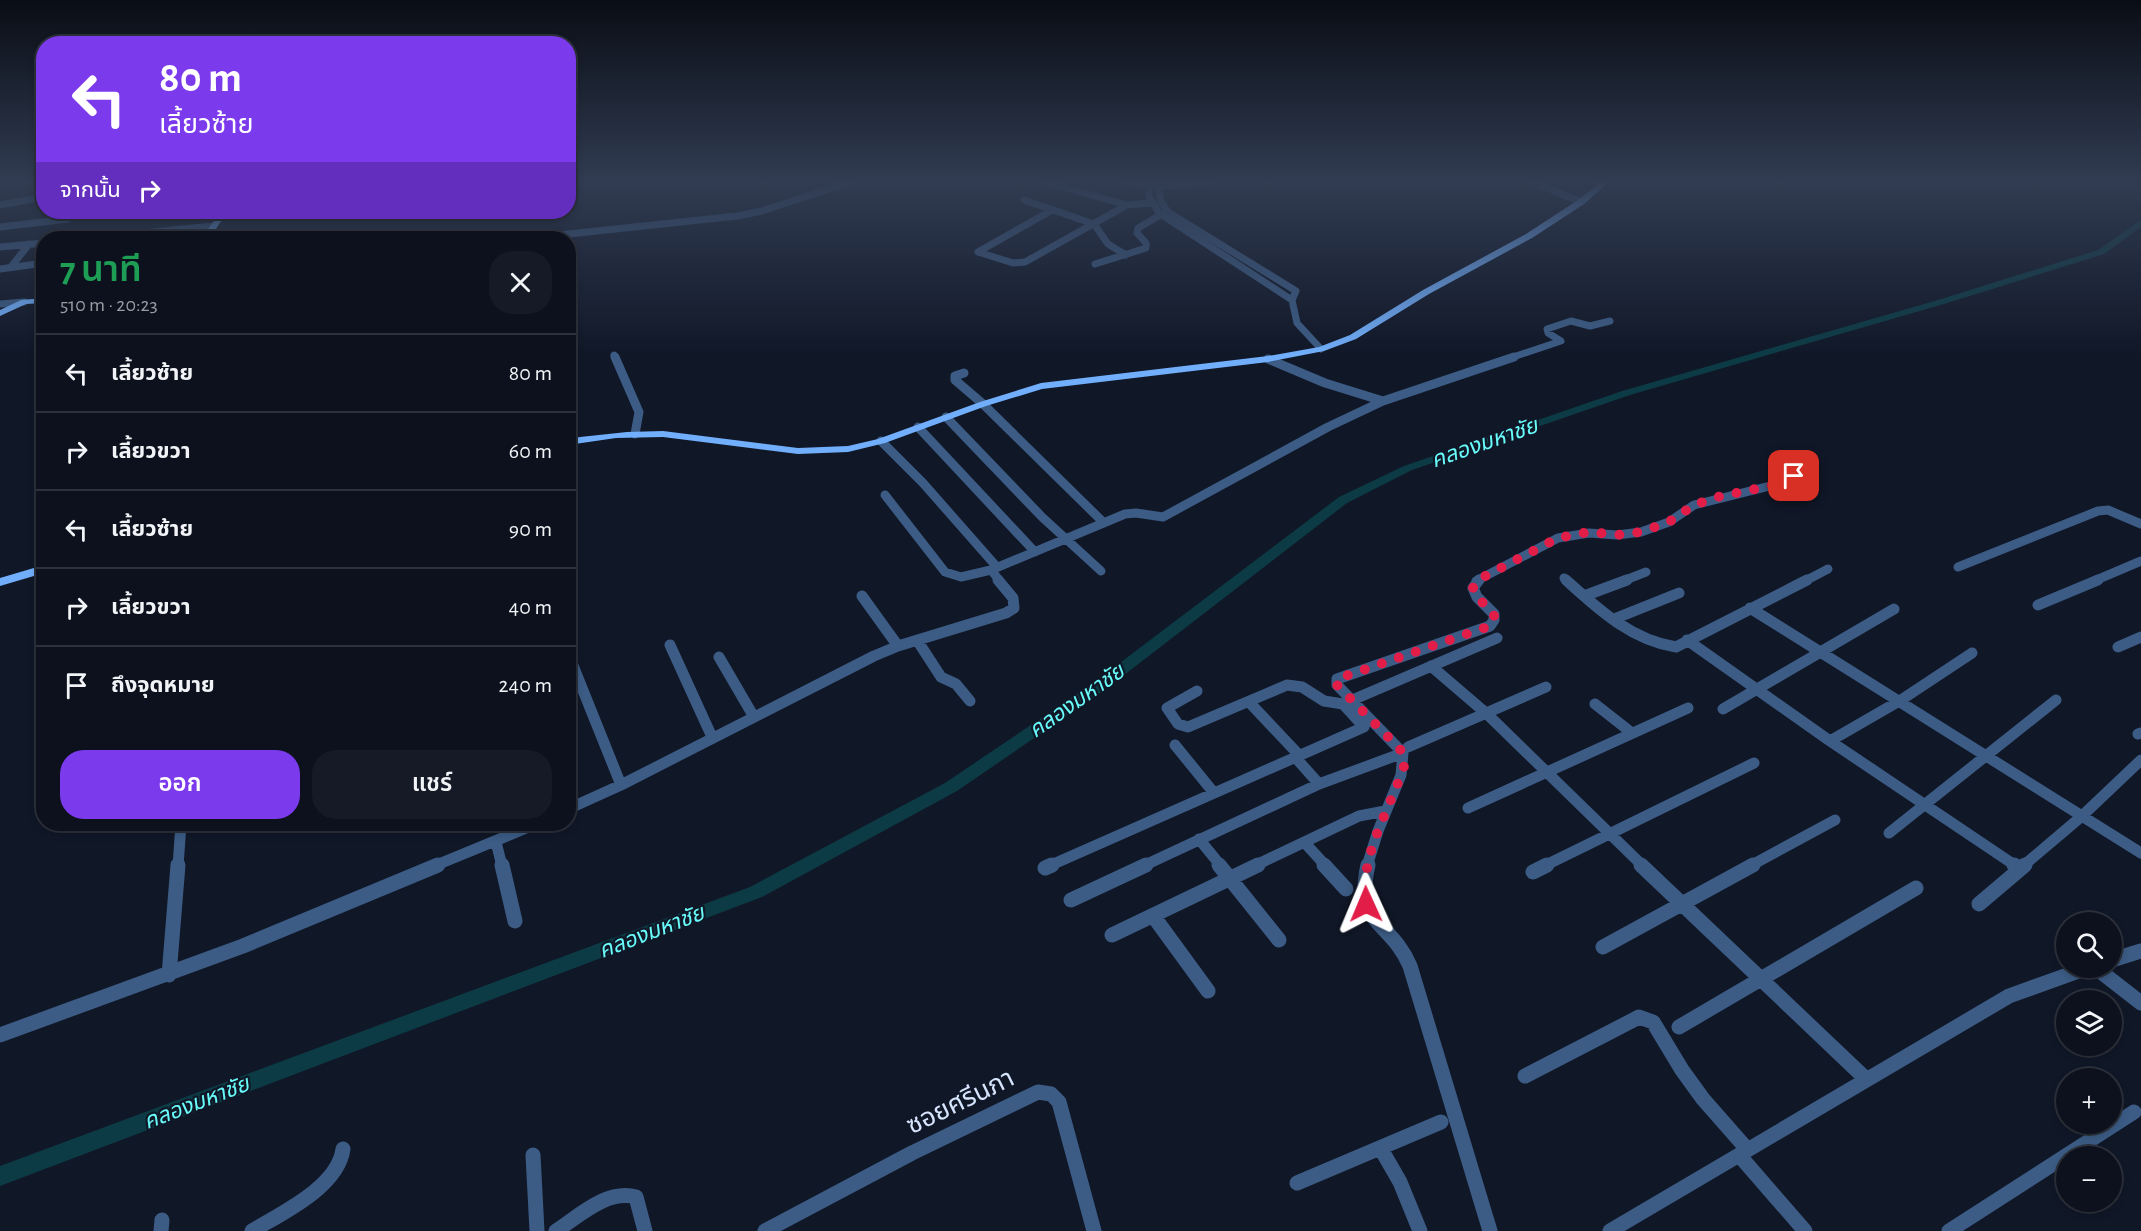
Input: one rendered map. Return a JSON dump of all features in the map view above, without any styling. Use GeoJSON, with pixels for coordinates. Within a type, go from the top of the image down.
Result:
{"type":"FeatureCollection","features":[{"type":"Feature","properties":{"kind":"street"},"geometry":{"type":"LineString","coordinates":[[998,240],[978,252],[1013,263],[1024,262],[1064,240]]}},
{"type":"Feature","properties":{"kind":"street"},"geometry":{"type":"LineString","coordinates":[[1106,240],[1126,255]]}},
{"type":"Feature","properties":{"kind":"street"},"geometry":{"type":"LineString","coordinates":[[1095,264],[1146,248],[1144,240]]}},
{"type":"Feature","properties":{"kind":"street"},"geometry":{"type":"LineString","coordinates":[[1204,240],[1292,300],[1293,320],[1297,327],[1322,349]]}},
{"type":"Feature","properties":{"kind":"street"},"geometry":{"type":"LineString","coordinates":[[576,440],[635,434],[663,434],[798,451],[848,449],[881,441],[1027,390],[1058,383],[1268,359],[1322,349],[1353,337],[1426,292],[1521,240]]}},
{"type":"Feature","properties":{"kind":"street"},"geometry":{"type":"LineString","coordinates":[[11,267],[29,244]]}},
{"type":"Feature","properties":{"kind":"street"},"geometry":{"type":"LineString","coordinates":[[0,247],[36,244]]}},
{"type":"Feature","properties":{"kind":"street"},"geometry":{"type":"LineString","coordinates":[[0,269],[36,265]]}},
{"type":"Feature","properties":{"kind":"street"},"geometry":{"type":"LineString","coordinates":[[1,310],[24,302],[36,301]]}},
{"type":"Feature","properties":{"kind":"street"},"geometry":{"type":"LineString","coordinates":[[885,495],[945,572],[961,577],[994,568],[1138,511],[1151,517],[1163,517],[1328,427],[1383,401],[1560,342],[1546,329],[1566,321],[1576,321],[1590,326],[1610,321]]}},
{"type":"Feature","properties":{"kind":"street"},"geometry":{"type":"LineString","coordinates":[[614,355],[639,412],[635,434]]}},
{"type":"Feature","properties":{"kind":"street"},"geometry":{"type":"LineString","coordinates":[[1268,359],[1344,391],[1383,401]]}},
{"type":"Feature","properties":{"kind":"street"},"geometry":{"type":"LineString","coordinates":[[964,373],[955,376],[955,380],[983,404],[1104,523]]}},
{"type":"Feature","properties":{"kind":"street"},"geometry":{"type":"LineString","coordinates":[[946,417],[1067,540],[1101,571]]}},
{"type":"Feature","properties":{"kind":"street"},"geometry":{"type":"LineString","coordinates":[[918,427],[1035,552]]}},
{"type":"Feature","properties":{"kind":"street"},"geometry":{"type":"LineString","coordinates":[[576,805],[621,785],[828,678],[898,646],[1006,613],[1014,608],[1013,598],[994,568],[922,483],[881,441]]}},
{"type":"Feature","properties":{"kind":"street"},"geometry":{"type":"LineString","coordinates":[[1045,868],[1364,727],[1337,685],[1337,679],[1490,626],[1494,620],[1494,614],[1477,597],[1473,588],[1476,581],[1558,538],[1589,532],[1617,535],[1641,532],[1669,522],[1694,505],[1718,497],[1770,486],[1794,476]]}},
{"type":"Feature","properties":{"kind":"street"},"geometry":{"type":"LineString","coordinates":[[1958,567],[2098,511],[2108,510],[2141,524]]}},
{"type":"Feature","properties":{"kind":"street"},"geometry":{"type":"LineString","coordinates":[[2038,606],[2141,561]]}},
{"type":"Feature","properties":{"kind":"street"},"geometry":{"type":"LineString","coordinates":[[1564,578],[1614,619],[1648,642],[1676,647],[1828,569]]}},
{"type":"Feature","properties":{"kind":"street"},"geometry":{"type":"LineString","coordinates":[[0,582],[36,571]]}},
{"type":"Feature","properties":{"kind":"street"},"geometry":{"type":"LineString","coordinates":[[1584,596],[1646,572]]}},
{"type":"Feature","properties":{"kind":"street"},"geometry":{"type":"LineString","coordinates":[[1614,619],[1679,593]]}},
{"type":"Feature","properties":{"kind":"street"},"geometry":{"type":"LineString","coordinates":[[862,596],[898,646]]}},
{"type":"Feature","properties":{"kind":"street"},"geometry":{"type":"LineString","coordinates":[[1750,608],[2141,853]]}},
{"type":"Feature","properties":{"kind":"street"},"geometry":{"type":"LineString","coordinates":[[1723,709],[1894,609]]}},
{"type":"Feature","properties":{"kind":"street"},"geometry":{"type":"LineString","coordinates":[[2118,647],[2141,637]]}},
{"type":"Feature","properties":{"kind":"street"},"geometry":{"type":"LineString","coordinates":[[1197,691],[1167,708],[1178,724],[1188,727],[1287,685],[1302,687],[1324,701],[1347,702],[1497,638]]}},
{"type":"Feature","properties":{"kind":"street"},"geometry":{"type":"LineString","coordinates":[[917,640],[941,677],[956,684],[970,701]]}},
{"type":"Feature","properties":{"kind":"street"},"geometry":{"type":"LineString","coordinates":[[1687,640],[1755,690],[2020,869]]}},
{"type":"Feature","properties":{"kind":"street"},"geometry":{"type":"LineString","coordinates":[[670,645],[712,737]]}},
{"type":"Feature","properties":{"kind":"street"},"geometry":{"type":"LineString","coordinates":[[1830,741],[1900,700],[1972,653]]}},
{"type":"Feature","properties":{"kind":"street"},"geometry":{"type":"LineString","coordinates":[[719,657],[754,717]]}},
{"type":"Feature","properties":{"kind":"street"},"geometry":{"type":"LineString","coordinates":[[1431,666],[1487,714],[1545,773],[1684,903],[1760,979],[1866,1079]]}},
{"type":"Feature","properties":{"kind":"street"},"geometry":{"type":"LineString","coordinates":[[576,673],[621,785]]}},
{"type":"Feature","properties":{"kind":"street"},"geometry":{"type":"LineString","coordinates":[[1071,900],[1319,784],[1405,750],[1546,687]]}},
{"type":"Feature","properties":{"kind":"street"},"geometry":{"type":"LineString","coordinates":[[1889,833],[2056,700]]}},
{"type":"Feature","properties":{"kind":"street"},"geometry":{"type":"LineString","coordinates":[[1249,702],[1319,784]]}},
{"type":"Feature","properties":{"kind":"street"},"geometry":{"type":"LineString","coordinates":[[1347,702],[1405,750]]}},
{"type":"Feature","properties":{"kind":"street"},"geometry":{"type":"LineString","coordinates":[[1595,704],[1632,733]]}},
{"type":"Feature","properties":{"kind":"street"},"geometry":{"type":"LineString","coordinates":[[1468,808],[1688,708]]}},
{"type":"Feature","properties":{"kind":"street"},"geometry":{"type":"LineString","coordinates":[[1175,746],[1214,793]]}},
{"type":"Feature","properties":{"kind":"street"},"geometry":{"type":"LineString","coordinates":[[1405,750],[1405,763],[1385,811],[1364,879],[1366,904],[1372,916],[1402,951],[1414,978],[1490,1231]]}},
{"type":"Feature","properties":{"kind":"street"},"geometry":{"type":"LineString","coordinates":[[1979,904],[2082,816],[2141,760]]}},
{"type":"Feature","properties":{"kind":"street"},"geometry":{"type":"LineString","coordinates":[[1533,872],[1754,763]]}},
{"type":"Feature","properties":{"kind":"street"},"geometry":{"type":"LineString","coordinates":[[1112,935],[1154,917],[1231,877],[1359,816],[1385,811]]}},
{"type":"Feature","properties":{"kind":"street"},"geometry":{"type":"LineString","coordinates":[[1603,947],[1835,820]]}},
{"type":"Feature","properties":{"kind":"street"},"geometry":{"type":"LineString","coordinates":[[169,975],[180,831]]}},
{"type":"Feature","properties":{"kind":"street"},"geometry":{"type":"LineString","coordinates":[[0,1035],[169,975],[520,831]]}},
{"type":"Feature","properties":{"kind":"street"},"geometry":{"type":"LineString","coordinates":[[1199,839],[1279,940]]}},
{"type":"Feature","properties":{"kind":"street"},"geometry":{"type":"LineString","coordinates":[[496,842],[515,921]]}},
{"type":"Feature","properties":{"kind":"street"},"geometry":{"type":"LineString","coordinates":[[1305,843],[1346,889]]}},
{"type":"Feature","properties":{"kind":"street"},"geometry":{"type":"LineString","coordinates":[[1679,1027],[1916,888]]}},
{"type":"Feature","properties":{"kind":"street"},"geometry":{"type":"LineString","coordinates":[[1154,917],[1208,991]]}},
{"type":"Feature","properties":{"kind":"street"},"geometry":{"type":"LineString","coordinates":[[2122,957],[2141,951]]}},
{"type":"Feature","properties":{"kind":"street"},"geometry":{"type":"LineString","coordinates":[[1610,1231],[2009,996],[2059,978]]}},
{"type":"Feature","properties":{"kind":"street"},"geometry":{"type":"LineString","coordinates":[[2109,978],[2141,1003]]}},
{"type":"Feature","properties":{"kind":"street"},"geometry":{"type":"LineString","coordinates":[[1525,1076],[1639,1017],[1646,1018],[1658,1029],[1682,1070],[1703,1099],[1805,1231]]}},
{"type":"Feature","properties":{"kind":"street","name":"ซอยศรีนภา"},"geometry":{"type":"LineString","coordinates":[[765,1231],[912,1153],[1038,1092],[1051,1094],[1059,1102],[1094,1231]]}},
{"type":"Feature","properties":{"kind":"street"},"geometry":{"type":"LineString","coordinates":[[1949,1231],[2134,1112]]}},
{"type":"Feature","properties":{"kind":"street"},"geometry":{"type":"LineString","coordinates":[[1297,1183],[1441,1122]]}},
{"type":"Feature","properties":{"kind":"street"},"geometry":{"type":"LineString","coordinates":[[252,1231],[282,1213],[331,1176],[340,1163],[343,1149]]}},
{"type":"Feature","properties":{"kind":"street"},"geometry":{"type":"LineString","coordinates":[[1381,1149],[1400,1182],[1420,1231]]}},
{"type":"Feature","properties":{"kind":"street"},"geometry":{"type":"LineString","coordinates":[[533,1155],[537,1231]]}},
{"type":"Feature","properties":{"kind":"street"},"geometry":{"type":"LineString","coordinates":[[556,1231],[600,1203],[619,1194],[628,1193],[636,1197],[645,1231]]}},
{"type":"Feature","properties":{"kind":"waterway","name":"คลองมหาชัย"},"geometry":{"type":"LineString","coordinates":[[0,1176],[756,892],[951,787],[1101,685],[1343,500],[1408,468],[1626,393],[1941,302],[2101,252],[2117,240]]}},
{"type":"Feature","properties":{"kind":"route"},"geometry":{"type":"LineString","coordinates":[[1366,904],[1364,879],[1385,811],[1405,763],[1400,749],[1337,685],[1337,679],[1490,626],[1494,620],[1494,614],[1477,597],[1473,588],[1476,581],[1558,538],[1589,532],[1617,535],[1641,532],[1669,522],[1694,505],[1718,497],[1770,486],[1794,476]]}}]}
